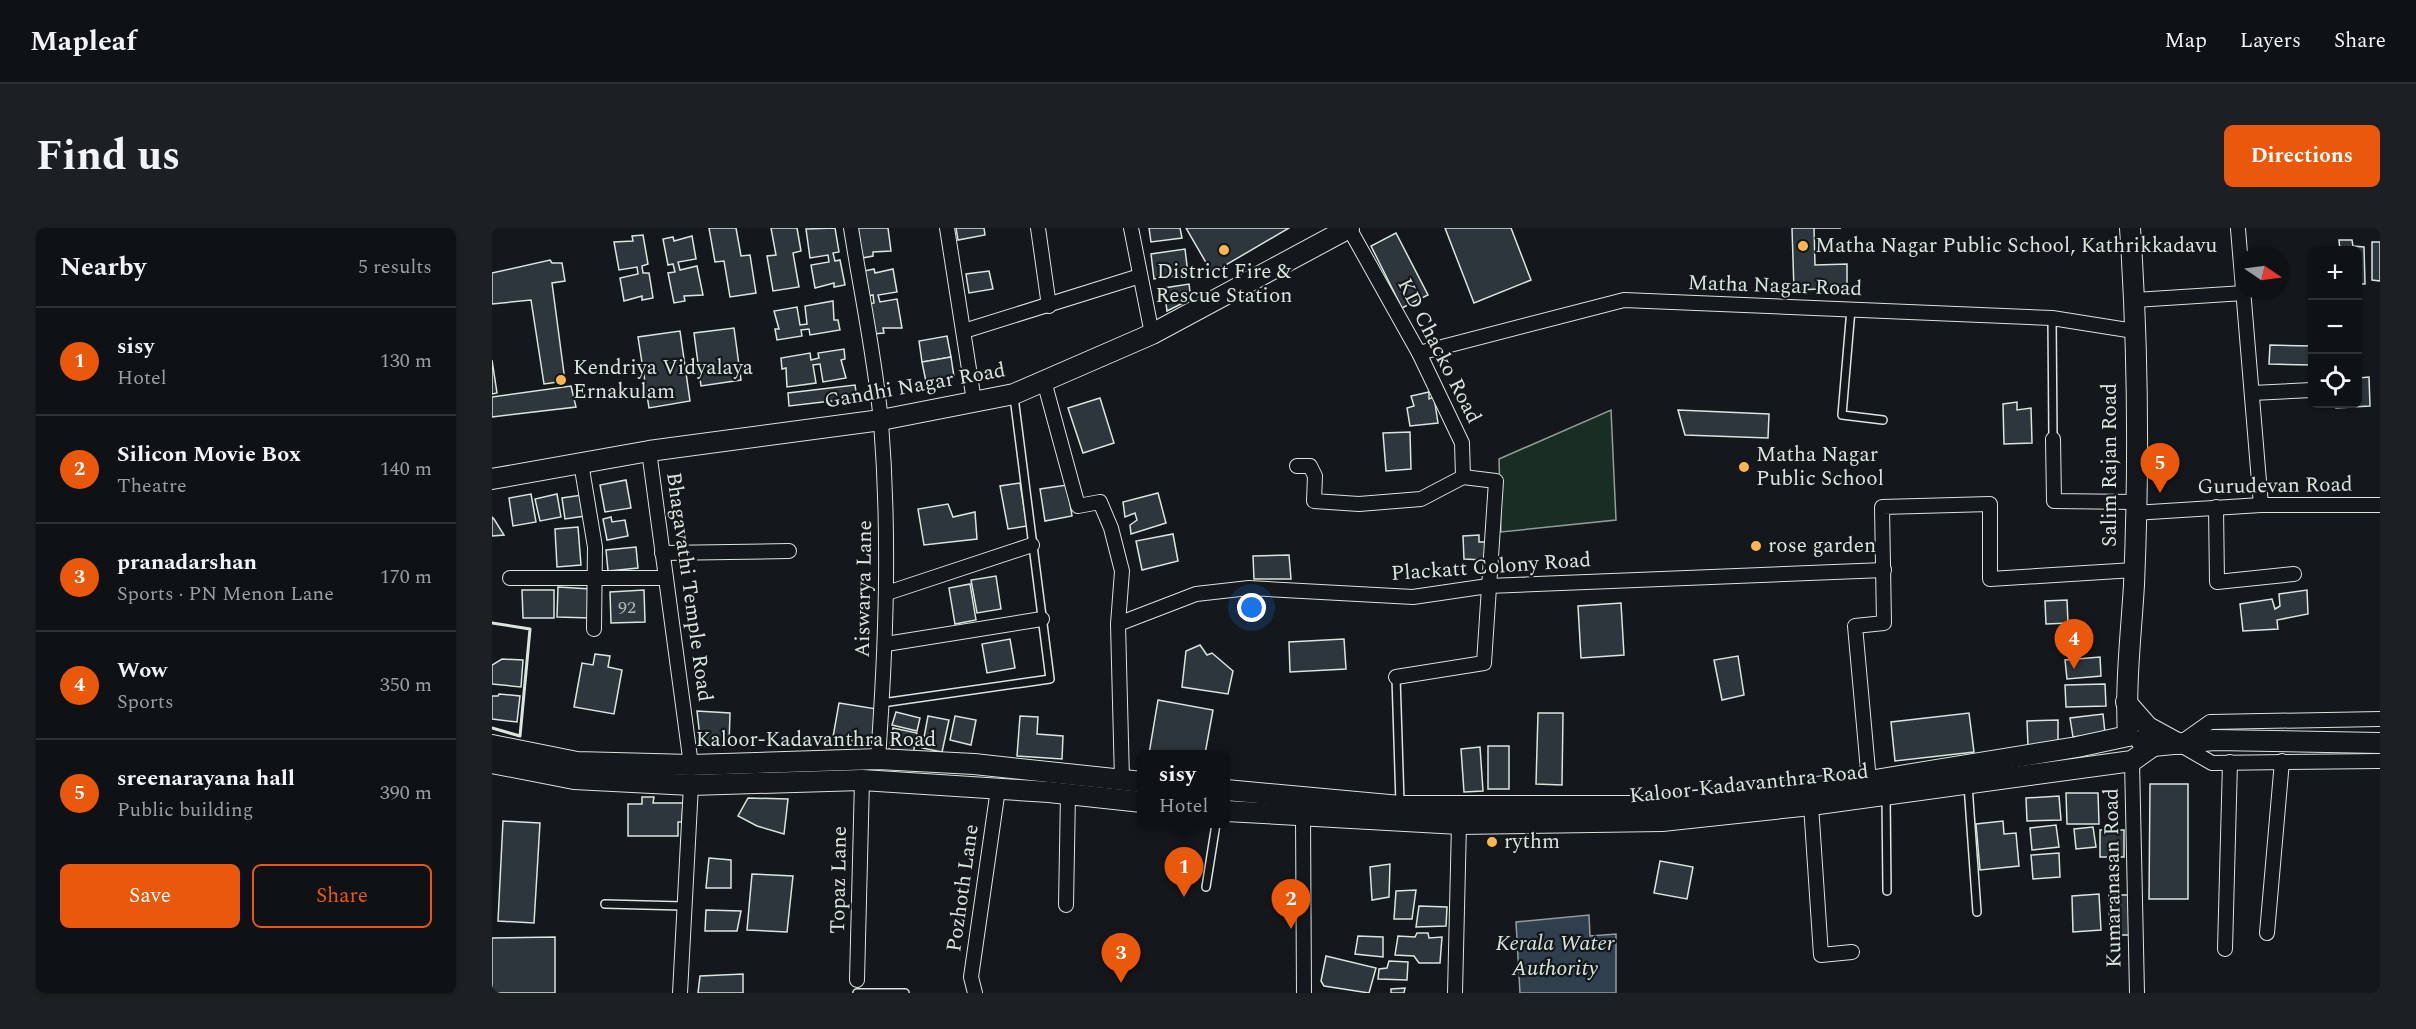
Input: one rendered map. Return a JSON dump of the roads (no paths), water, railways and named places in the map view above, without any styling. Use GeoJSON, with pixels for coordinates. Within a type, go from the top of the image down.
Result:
{"type":"FeatureCollection","features":[{"type":"Feature","properties":{"kind":"main road","name":"Gandhi Nagar Road"},"geometry":{"type":"LineString","coordinates":[[492,479],[649,451],[881,420],[1014,394],[1152,334],[1349,228]]}},
{"type":"Feature","properties":{"kind":"main road","name":"Salim Rajan Road"},"geometry":{"type":"LineString","coordinates":[[2128,736],[2126,702],[2134,570],[2135,300],[2130,228]]}},
{"type":"Feature","properties":{"kind":"main road"},"geometry":{"type":"LineString","coordinates":[[2126,702],[2148,727],[2179,744]]}},
{"type":"Feature","properties":{"kind":"main road"},"geometry":{"type":"LineString","coordinates":[[2128,736],[2153,746],[2214,741],[2380,743]]}},
{"type":"Feature","properties":{"kind":"main road","name":"Kaloor-Kadavanthra Road"},"geometry":{"type":"LineString","coordinates":[[1230,811],[1459,824],[1662,821],[1698,809],[2077,747],[2128,736]]}},
{"type":"Feature","properties":{"kind":"main road","name":"Kaloor-Kadavanthra Road"},"geometry":{"type":"LineString","coordinates":[[492,745],[577,762],[691,765],[878,759],[974,764],[1137,782]]}},
{"type":"Feature","properties":{"kind":"main road"},"geometry":{"type":"LineString","coordinates":[[2132,761],[2153,746]]}},
{"type":"Feature","properties":{"kind":"main road","name":"Kaloor-Kadavanthra Road"},"geometry":{"type":"LineString","coordinates":[[1230,790],[1400,806],[1648,806],[1698,809],[1811,805],[2132,761]]}},
{"type":"Feature","properties":{"kind":"main road","name":"Kaloor-Kadavanthra Road"},"geometry":{"type":"LineString","coordinates":[[492,763],[574,779],[691,785],[862,780],[1068,794],[1137,802]]}},
{"type":"Feature","properties":{"kind":"main road"},"geometry":{"type":"LineString","coordinates":[[691,765],[691,785]]}},
{"type":"Feature","properties":{"kind":"main road"},"geometry":{"type":"LineString","coordinates":[[1119,800],[1122,780]]}},
{"type":"Feature","properties":{"kind":"street","name":"Aiswarya Lane"},"geometry":{"type":"LineString","coordinates":[[851,228],[881,420],[888,549],[886,644],[878,759]]}},
{"type":"Feature","properties":{"kind":"street"},"geometry":{"type":"LineString","coordinates":[[947,228],[974,401]]}},
{"type":"Feature","properties":{"kind":"street"},"geometry":{"type":"LineString","coordinates":[[1038,228],[1049,306]]}},
{"type":"Feature","properties":{"kind":"street"},"geometry":{"type":"LineString","coordinates":[[1131,228],[1152,334]]}},
{"type":"Feature","properties":{"kind":"street","name":"KD Chacko Road"},"geometry":{"type":"LineString","coordinates":[[1349,228],[1419,353],[1462,443],[1463,477]]}},
{"type":"Feature","properties":{"kind":"street"},"geometry":{"type":"LineString","coordinates":[[2238,229],[2240,246]]}},
{"type":"Feature","properties":{"kind":"street"},"geometry":{"type":"LineString","coordinates":[[964,331],[1140,276]]}},
{"type":"Feature","properties":{"kind":"street"},"geometry":{"type":"LineString","coordinates":[[2135,300],[2236,294]]}},
{"type":"Feature","properties":{"kind":"street","name":"Matha Nagar Road"},"geometry":{"type":"LineString","coordinates":[[1419,353],[1624,300],[2052,318],[2134,331]]}},
{"type":"Feature","properties":{"kind":"street"},"geometry":{"type":"LineString","coordinates":[[2245,300],[2261,505]]}},
{"type":"Feature","properties":{"kind":"street"},"geometry":{"type":"LineString","coordinates":[[1044,381],[1078,506],[1100,502],[1111,528],[1122,571],[1118,624],[1122,780]]}},
{"type":"Feature","properties":{"kind":"street"},"geometry":{"type":"LineString","coordinates":[[2252,393],[2308,390]]}},
{"type":"Feature","properties":{"kind":"street","name":"Gurudevan Road"},"geometry":{"type":"LineString","coordinates":[[2053,439],[2054,501],[2134,507],[2380,505]]}},
{"type":"Feature","properties":{"kind":"street","name":"Bhagavathi Temple Road"},"geometry":{"type":"LineString","coordinates":[[649,451],[691,765]]}},
{"type":"Feature","properties":{"kind":"street"},"geometry":{"type":"LineString","coordinates":[[581,463],[596,547],[594,629]]}},
{"type":"Feature","properties":{"kind":"street"},"geometry":{"type":"LineString","coordinates":[[1297,466],[1310,466],[1315,476],[1314,501],[1348,503],[1421,499],[1463,477],[1496,481],[1484,663],[1396,677]]}},
{"type":"Feature","properties":{"kind":"street"},"geometry":{"type":"LineString","coordinates":[[1869,781],[1855,626],[1884,623],[1882,507],[1990,504],[1990,579],[2134,570]]}},
{"type":"Feature","properties":{"kind":"street"},"geometry":{"type":"LineString","coordinates":[[2216,507],[2217,582],[2294,574]]}},
{"type":"Feature","properties":{"kind":"street"},"geometry":{"type":"LineString","coordinates":[[887,593],[1032,545]]}},
{"type":"Feature","properties":{"kind":"street"},"geometry":{"type":"LineString","coordinates":[[662,553],[789,551]]}},
{"type":"Feature","properties":{"kind":"street","name":"Plackatt Colony Road"},"geometry":{"type":"LineString","coordinates":[[1118,624],[1196,594],[1249,588],[1413,597],[1488,586],[1884,570]]}},
{"type":"Feature","properties":{"kind":"street"},"geometry":{"type":"LineString","coordinates":[[510,578],[665,578]]}},
{"type":"Feature","properties":{"kind":"street"},"geometry":{"type":"LineString","coordinates":[[886,644],[1042,619]]}},
{"type":"Feature","properties":{"kind":"street"},"geometry":{"type":"LineString","coordinates":[[2380,718],[2210,722],[2179,744],[2212,763],[2380,761]]}},
{"type":"Feature","properties":{"kind":"street","name":"Kumaranasan Road"},"geometry":{"type":"LineString","coordinates":[[2132,761],[2137,993]]}},
{"type":"Feature","properties":{"kind":"street"},"geometry":{"type":"LineString","coordinates":[[2267,933],[2282,761]]}},
{"type":"Feature","properties":{"kind":"street"},"geometry":{"type":"LineString","coordinates":[[2225,949],[2230,762]]}},
{"type":"Feature","properties":{"kind":"street","name":"Topaz Lane"},"geometry":{"type":"LineString","coordinates":[[856,989],[862,780]]}},
{"type":"Feature","properties":{"kind":"street"},"geometry":{"type":"LineString","coordinates":[[680,993],[691,785]]}},
{"type":"Feature","properties":{"kind":"street","name":"Pozhoth Lane"},"geometry":{"type":"LineString","coordinates":[[975,993],[971,978],[998,789]]}},
{"type":"Feature","properties":{"kind":"street"},"geometry":{"type":"LineString","coordinates":[[1066,904],[1068,794]]}},
{"type":"Feature","properties":{"kind":"street"},"geometry":{"type":"LineString","coordinates":[[1811,805],[1821,955],[1852,952]]}},
{"type":"Feature","properties":{"kind":"street"},"geometry":{"type":"LineString","coordinates":[[1303,816],[1304,993]]}},
{"type":"Feature","properties":{"kind":"street"},"geometry":{"type":"LineString","coordinates":[[1455,993],[1459,824]]}},
{"type":"Feature","properties":{"kind":"lane"},"geometry":{"type":"LineString","coordinates":[[1851,309],[1842,414],[1884,420]]}},
{"type":"Feature","properties":{"kind":"lane"},"geometry":{"type":"LineString","coordinates":[[2052,318],[2053,439]]}},
{"type":"Feature","properties":{"kind":"lane"},"geometry":{"type":"LineString","coordinates":[[882,703],[1050,680],[1014,394]]}},
{"type":"Feature","properties":{"kind":"lane"},"geometry":{"type":"LineString","coordinates":[[1396,677],[1400,806]]}},
{"type":"Feature","properties":{"kind":"lane"},"geometry":{"type":"LineString","coordinates":[[1968,783],[1977,912]]}},
{"type":"Feature","properties":{"kind":"lane"},"geometry":{"type":"LineString","coordinates":[[1886,793],[1887,891]]}},
{"type":"Feature","properties":{"kind":"lane"},"geometry":{"type":"LineString","coordinates":[[1206,887],[1215,828]]}},
{"type":"Feature","properties":{"kind":"lane"},"geometry":{"type":"LineString","coordinates":[[604,904],[683,906]]}},
{"type":"Feature","properties":{"kind":"lane"},"geometry":{"type":"LineString","coordinates":[[856,989],[905,993]]}},
{"type":"Feature","properties":{"kind":"water","name":"Kerala Water Authority"},"geometry":{"type":"Polygon","coordinates":[[[1589,915],[1590,936],[1616,934],[1616,993],[1520,993],[1516,922],[1589,915]]]}},
{"type":"Feature","properties":{"kind":"place","name":"Matha Nagar Public School, Kathrikkadavu"},"geometry":{"type":"Point","coordinates":[1803,246]}},
{"type":"Feature","properties":{"kind":"place","name":"District Fire & Rescue Station"},"geometry":{"type":"Point","coordinates":[1224,250]}},
{"type":"Feature","properties":{"kind":"place","name":"Kendriya Vidyalaya Ernakulam"},"geometry":{"type":"Point","coordinates":[561,380]}},
{"type":"Feature","properties":{"kind":"place","name":"Matha Nagar Public School"},"geometry":{"type":"Point","coordinates":[1744,467]}},
{"type":"Feature","properties":{"kind":"place","name":"sreenarayana hall"},"geometry":{"type":"Point","coordinates":[2160,493]}},
{"type":"Feature","properties":{"kind":"place","name":"rose garden"},"geometry":{"type":"Point","coordinates":[1756,546]}},
{"type":"Feature","properties":{"kind":"place","name":"Wow"},"geometry":{"type":"Point","coordinates":[2074,669]}},
{"type":"Feature","properties":{"kind":"place","name":"rythm"},"geometry":{"type":"Point","coordinates":[1492,842]}},
{"type":"Feature","properties":{"kind":"place","name":"sisy"},"geometry":{"type":"Point","coordinates":[1184,897]}},
{"type":"Feature","properties":{"kind":"place","name":"Silicon Movie Box"},"geometry":{"type":"Point","coordinates":[1291,929]}},
{"type":"Feature","properties":{"kind":"place","name":"pranadarshan"},"geometry":{"type":"Point","coordinates":[1121,983]}}]}
